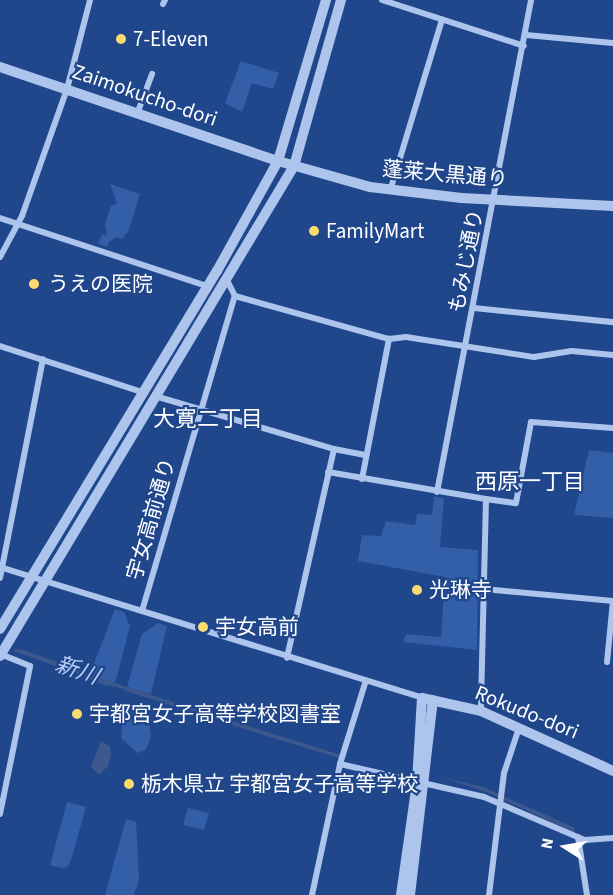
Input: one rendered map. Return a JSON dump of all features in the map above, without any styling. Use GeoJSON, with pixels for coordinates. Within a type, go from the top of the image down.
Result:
{"type":"FeatureCollection","features":[{"type":"Feature","properties":{"kind":"street"},"geometry":{"type":"LineString","coordinates":[[0,257],[18,224],[67,89],[90,0]]}},
{"type":"Feature","properties":{"kind":"street"},"geometry":{"type":"LineString","coordinates":[[0,629],[217,271],[278,161],[326,0]]}},
{"type":"Feature","properties":{"kind":"street"},"geometry":{"type":"LineString","coordinates":[[0,814],[30,666],[0,654],[47,581],[155,396],[228,280],[294,166],[341,0]]}},
{"type":"Feature","properties":{"kind":"street"},"geometry":{"type":"LineString","coordinates":[[382,0],[524,46]]}},
{"type":"Feature","properties":{"kind":"street","name":"もみじ通り"},"geometry":{"type":"LineString","coordinates":[[437,492],[467,349],[531,0]]}},
{"type":"Feature","properties":{"kind":"street"},"geometry":{"type":"LineString","coordinates":[[390,191],[442,20]]}},
{"type":"Feature","properties":{"kind":"street"},"geometry":{"type":"LineString","coordinates":[[526,35],[613,43]]}},
{"type":"Feature","properties":{"kind":"street","name":"Zaimokucho-dori"},"geometry":{"type":"LineString","coordinates":[[0,67],[278,161]]}},
{"type":"Feature","properties":{"kind":"street"},"geometry":{"type":"LineString","coordinates":[[137,114],[152,75]]}},
{"type":"Feature","properties":{"kind":"street","name":"蓬莱大黒通り"},"geometry":{"type":"LineString","coordinates":[[278,161],[390,191],[495,200],[540,199],[613,206]]}},
{"type":"Feature","properties":{"kind":"street"},"geometry":{"type":"LineString","coordinates":[[0,218],[207,286]]}},
{"type":"Feature","properties":{"kind":"street"},"geometry":{"type":"LineString","coordinates":[[217,271],[228,280],[236,296],[389,339],[406,337],[467,349],[534,357],[572,351],[613,355]]}},
{"type":"Feature","properties":{"kind":"street","name":"宇女高前通り"},"geometry":{"type":"LineString","coordinates":[[142,611],[199,410],[236,296]]}},
{"type":"Feature","properties":{"kind":"street"},"geometry":{"type":"LineString","coordinates":[[474,308],[613,322]]}},
{"type":"Feature","properties":{"kind":"street"},"geometry":{"type":"LineString","coordinates":[[362,479],[389,339]]}},
{"type":"Feature","properties":{"kind":"street"},"geometry":{"type":"LineString","coordinates":[[0,346],[199,410],[334,449],[366,455]]}},
{"type":"Feature","properties":{"kind":"street"},"geometry":{"type":"LineString","coordinates":[[0,578],[43,359]]}},
{"type":"Feature","properties":{"kind":"street"},"geometry":{"type":"LineString","coordinates":[[328,472],[437,492],[516,503],[531,422],[613,428]]}},
{"type":"Feature","properties":{"kind":"street"},"geometry":{"type":"LineString","coordinates":[[287,658],[334,449]]}},
{"type":"Feature","properties":{"kind":"street"},"geometry":{"type":"LineString","coordinates":[[482,711],[486,499]]}},
{"type":"Feature","properties":{"kind":"street"},"geometry":{"type":"LineString","coordinates":[[1,567],[365,683],[428,699],[410,895]]}},
{"type":"Feature","properties":{"kind":"street"},"geometry":{"type":"LineString","coordinates":[[484,589],[613,602],[607,662]]}},
{"type":"Feature","properties":{"kind":"street"},"geometry":{"type":"LineString","coordinates":[[312,895],[340,764],[365,683]]}},
{"type":"Feature","properties":{"kind":"street","name":"Rokudo-dori"},"geometry":{"type":"LineString","coordinates":[[428,699],[482,711],[520,726],[613,771]]}},
{"type":"Feature","properties":{"kind":"street"},"geometry":{"type":"LineString","coordinates":[[489,895],[499,805],[508,758],[520,726]]}},
{"type":"Feature","properties":{"kind":"street"},"geometry":{"type":"LineString","coordinates":[[340,764],[484,797],[578,837],[613,838]]}},
{"type":"Feature","properties":{"kind":"street"},"geometry":{"type":"LineString","coordinates":[[401,895],[421,783]]}},
{"type":"Feature","properties":{"kind":"street"},"geometry":{"type":"LineString","coordinates":[[578,837],[587,895]]}},
{"type":"Feature","properties":{"kind":"shaded area"},"geometry":{"type":"Polygon","coordinates":[[[241,61],[279,73],[273,89],[252,83],[242,112],[225,103],[241,61]]]}},
{"type":"Feature","properties":{"kind":"shaded area"},"geometry":{"type":"Polygon","coordinates":[[[110,184],[140,194],[129,230],[122,239],[116,237],[109,242],[107,247],[98,244],[102,234],[107,236],[105,224],[111,206],[117,203],[110,184]]]}},
{"type":"Feature","properties":{"kind":"shaded area"},"geometry":{"type":"Polygon","coordinates":[[[589,450],[613,453],[613,518],[574,515],[589,450]]]}},
{"type":"Feature","properties":{"kind":"shaded area"},"geometry":{"type":"Polygon","coordinates":[[[434,497],[444,498],[440,547],[478,550],[477,650],[403,642],[406,634],[441,637],[445,577],[358,561],[362,535],[381,536],[386,521],[415,525],[417,514],[432,515],[434,497]]]}},
{"type":"Feature","properties":{"kind":"shaded area"},"geometry":{"type":"Polygon","coordinates":[[[115,609],[124,612],[130,626],[116,680],[108,686],[88,679],[115,609]]]}},
{"type":"Feature","properties":{"kind":"shaded area"},"geometry":{"type":"Polygon","coordinates":[[[158,623],[167,626],[151,694],[127,687],[142,634],[158,623]]]}},
{"type":"Feature","properties":{"kind":"shaded area"},"geometry":{"type":"Polygon","coordinates":[[[130,710],[149,722],[151,737],[146,750],[137,753],[121,738],[123,713],[130,710]]]}},
{"type":"Feature","properties":{"kind":"shaded area"},"geometry":{"type":"Polygon","coordinates":[[[67,802],[86,807],[68,867],[61,868],[50,865],[67,802]]]}},
{"type":"Feature","properties":{"kind":"shaded area"},"geometry":{"type":"Polygon","coordinates":[[[188,808],[209,813],[204,830],[183,825],[188,808]]]}},
{"type":"Feature","properties":{"kind":"shaded area"},"geometry":{"type":"Polygon","coordinates":[[[126,819],[136,822],[139,880],[134,895],[105,895],[126,819]]]}},
{"type":"Feature","properties":{"kind":"water"},"geometry":{"type":"Polygon","coordinates":[[[21,649],[115,683],[114,687],[19,653],[21,649]]]}},
{"type":"Feature","properties":{"kind":"water"},"geometry":{"type":"Polygon","coordinates":[[[127,687],[341,755],[339,758],[267,736],[126,691],[127,687]]]}},
{"type":"Feature","properties":{"kind":"water"},"geometry":{"type":"Polygon","coordinates":[[[101,741],[110,746],[111,755],[108,766],[99,775],[91,767],[101,741]]]}},
{"type":"Feature","properties":{"kind":"water"},"geometry":{"type":"Polygon","coordinates":[[[440,777],[483,787],[575,828],[574,832],[484,791],[440,777]]]}},
{"type":"Feature","properties":{"kind":"waterway","name":"新川"},"geometry":{"type":"LineString","coordinates":[[15,650],[23,652]]}},
{"type":"Feature","properties":{"kind":"waterway","name":"新川"},"geometry":{"type":"LineString","coordinates":[[112,683],[128,689]]}},
{"type":"Feature","properties":{"kind":"place","name":"7-Eleven"},"geometry":{"type":"Point","coordinates":[121,39]}},
{"type":"Feature","properties":{"kind":"place","name":"FamilyMart"},"geometry":{"type":"Point","coordinates":[314,231]}},
{"type":"Feature","properties":{"kind":"place","name":"うえの医院"},"geometry":{"type":"Point","coordinates":[34,284]}},
{"type":"Feature","properties":{"kind":"place","name":"光琳寺"},"geometry":{"type":"Point","coordinates":[417,590]}},
{"type":"Feature","properties":{"kind":"place","name":"宇女高前"},"geometry":{"type":"Point","coordinates":[203,627]}},
{"type":"Feature","properties":{"kind":"place","name":"宇都宮女子高等学校図書室"},"geometry":{"type":"Point","coordinates":[77,714]}},
{"type":"Feature","properties":{"kind":"place","name":"栃木県立 宇都宮女子高等学校"},"geometry":{"type":"Point","coordinates":[129,784]}},
{"type":"Feature","properties":{"kind":"district","name":"大寛二丁目"},"geometry":{"type":"Point","coordinates":[208,420]}},
{"type":"Feature","properties":{"kind":"district","name":"西原一丁目"},"geometry":{"type":"Point","coordinates":[530,483]}}]}
